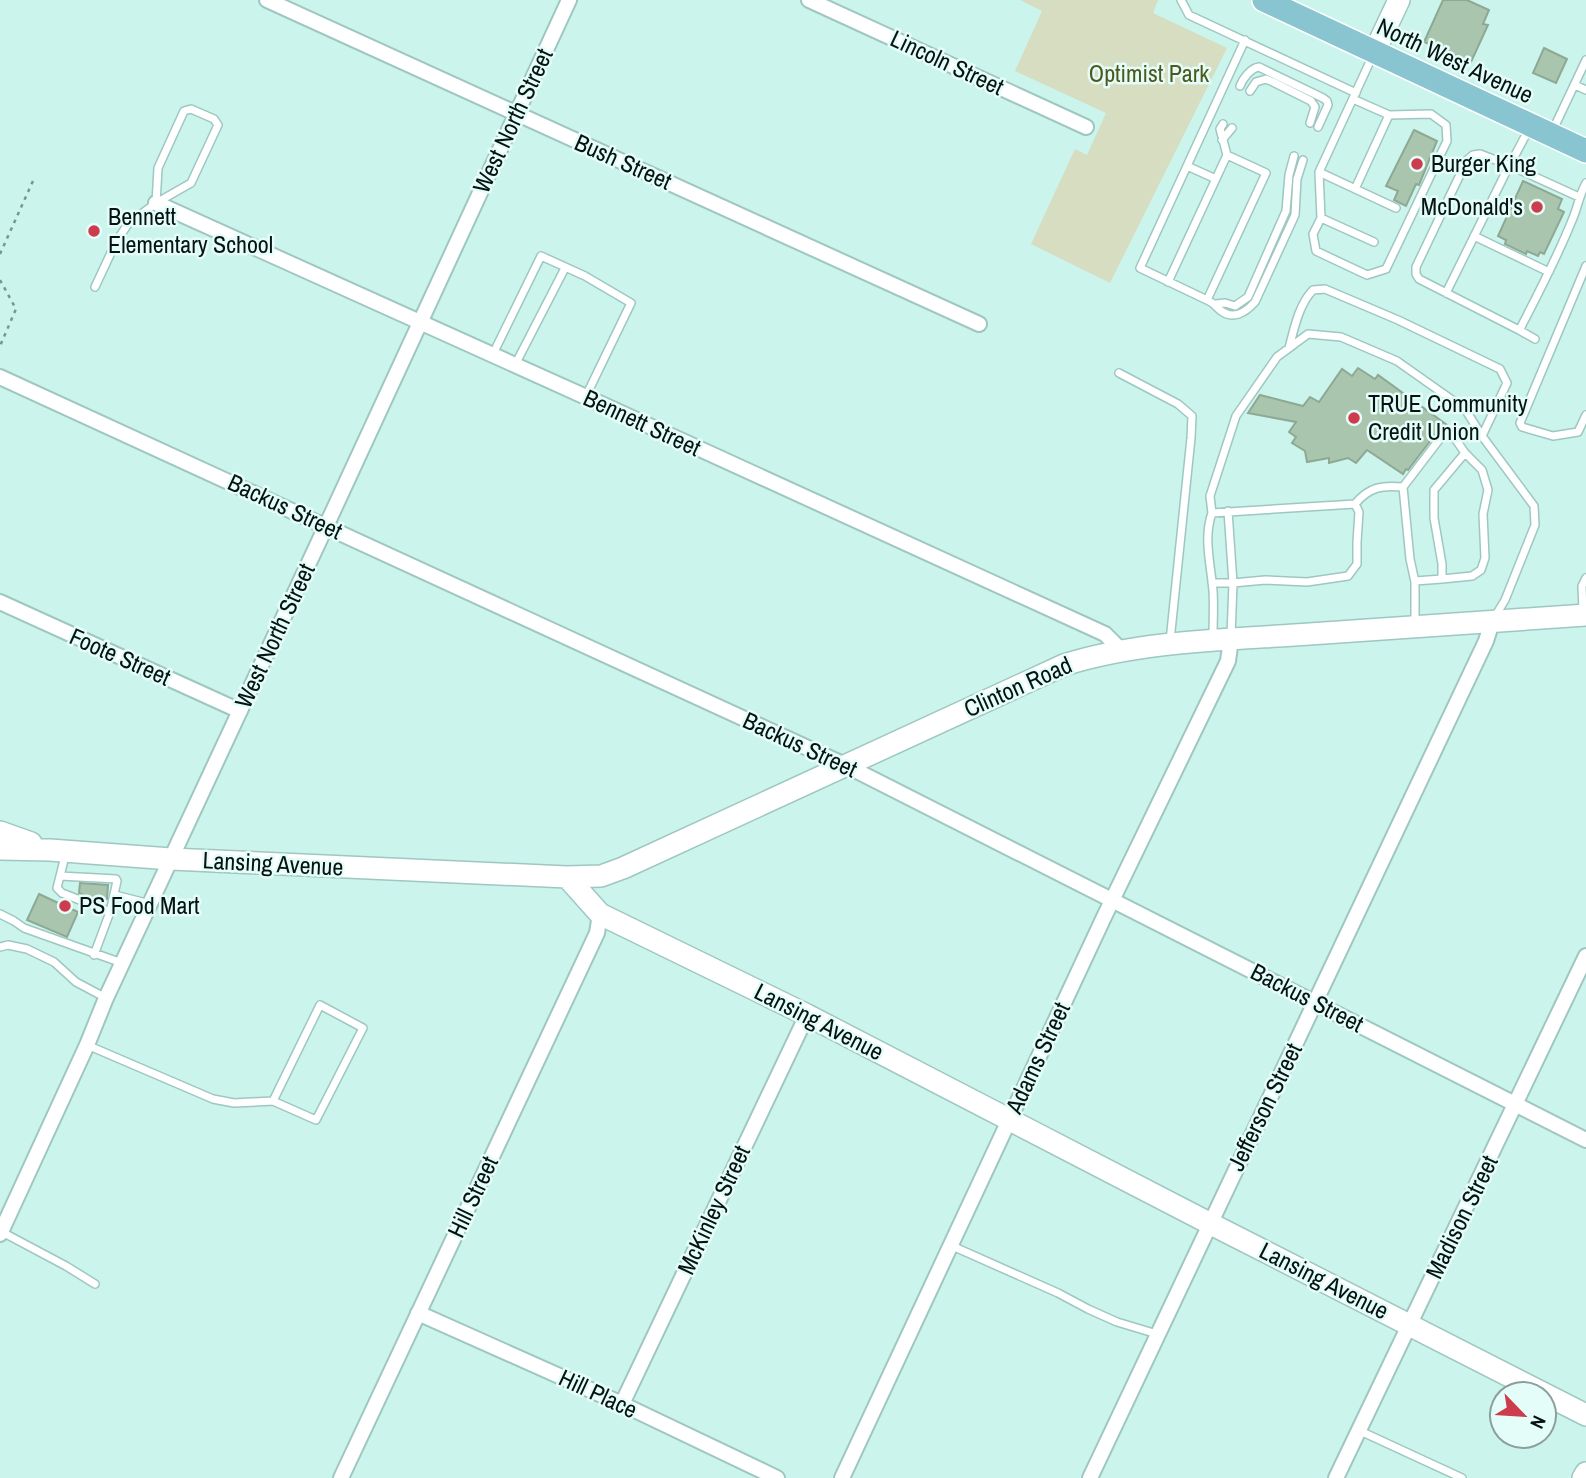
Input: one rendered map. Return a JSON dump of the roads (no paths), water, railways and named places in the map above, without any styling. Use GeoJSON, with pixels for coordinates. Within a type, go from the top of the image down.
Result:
{"type":"FeatureCollection","features":[{"type":"Feature","properties":{"kind":"main road","name":"North West Avenue"},"geometry":{"type":"LineString","coordinates":[[1264,0],[1288,5],[1375,51],[1586,150]]}},
{"type":"Feature","properties":{"kind":"main road"},"geometry":{"type":"LineString","coordinates":[[1375,51],[1399,0]]}},
{"type":"Feature","properties":{"kind":"main road","name":"Clinton Road"},"geometry":{"type":"LineString","coordinates":[[567,877],[601,876],[623,868],[1079,660],[1122,651],[1222,640],[1585,615]]}},
{"type":"Feature","properties":{"kind":"main road"},"geometry":{"type":"LineString","coordinates":[[0,832],[58,851]]}},
{"type":"Feature","properties":{"kind":"main road","name":"Lansing Avenue"},"geometry":{"type":"LineString","coordinates":[[0,849],[567,877],[600,914],[807,1015],[1586,1415]]}},
{"type":"Feature","properties":{"kind":"main road"},"geometry":{"type":"LineString","coordinates":[[1583,1478],[1586,1473]]}},
{"type":"Feature","properties":{"kind":"street","name":"Bush Street"},"geometry":{"type":"LineString","coordinates":[[267,0],[979,324]]}},
{"type":"Feature","properties":{"kind":"street","name":"West North Street"},"geometry":{"type":"LineString","coordinates":[[1,1233],[122,963],[569,0]]}},
{"type":"Feature","properties":{"kind":"street","name":"Lincoln Street"},"geometry":{"type":"LineString","coordinates":[[809,0],[1086,127]]}},
{"type":"Feature","properties":{"kind":"street","name":"Bennett Street"},"geometry":{"type":"LineString","coordinates":[[156,203],[1105,635],[1122,651]]}},
{"type":"Feature","properties":{"kind":"street","name":"Backus Street"},"geometry":{"type":"LineString","coordinates":[[0,377],[847,766],[1586,1140]]}},
{"type":"Feature","properties":{"kind":"street","name":"Foote Street"},"geometry":{"type":"LineString","coordinates":[[0,602],[240,711]]}},
{"type":"Feature","properties":{"kind":"street","name":"Jefferson Street"},"geometry":{"type":"LineString","coordinates":[[1090,1478],[1486,641],[1492,622]]}},
{"type":"Feature","properties":{"kind":"street","name":"Adams Street"},"geometry":{"type":"LineString","coordinates":[[842,1478],[1112,899],[1228,661],[1222,640]]}},
{"type":"Feature","properties":{"kind":"street","name":"Hill Street"},"geometry":{"type":"LineString","coordinates":[[341,1478],[597,933],[600,914]]}},
{"type":"Feature","properties":{"kind":"street","name":"Madison Street"},"geometry":{"type":"LineString","coordinates":[[1336,1478],[1586,956]]}},
{"type":"Feature","properties":{"kind":"street","name":"McKinley Street"},"geometry":{"type":"LineString","coordinates":[[622,1405],[807,1015]]}},
{"type":"Feature","properties":{"kind":"street","name":"Hill Place"},"geometry":{"type":"LineString","coordinates":[[418,1312],[777,1478]]}},
{"type":"Feature","properties":{"kind":"lane"},"geometry":{"type":"LineString","coordinates":[[1181,0],[1189,15],[1245,40],[1355,96],[1389,115],[1431,114],[1446,125],[1447,141],[1386,269],[1367,275],[1316,251],[1313,234],[1321,218],[1319,172],[1355,96],[1375,51]]}},
{"type":"Feature","properties":{"kind":"lane"},"geometry":{"type":"LineString","coordinates":[[1245,40],[1140,268],[1216,304],[1236,306],[1248,297],[1286,211],[1289,175],[1294,156]]}},
{"type":"Feature","properties":{"kind":"lane"},"geometry":{"type":"LineString","coordinates":[[1446,293],[1505,174],[1575,85],[1586,60]]}},
{"type":"Feature","properties":{"kind":"lane"},"geometry":{"type":"LineString","coordinates":[[1240,86],[1250,72],[1259,67],[1323,98],[1328,106],[1318,127]]}},
{"type":"Feature","properties":{"kind":"lane"},"geometry":{"type":"LineString","coordinates":[[1250,91],[1256,82],[1266,79],[1311,101],[1315,107],[1310,123]]}},
{"type":"Feature","properties":{"kind":"lane"},"geometry":{"type":"LineString","coordinates":[[1575,85],[1586,90]]}},
{"type":"Feature","properties":{"kind":"lane"},"geometry":{"type":"LineString","coordinates":[[95,286],[116,242],[128,224],[156,203],[191,184],[218,125],[214,119],[191,109],[184,111],[158,168],[156,203]]}},
{"type":"Feature","properties":{"kind":"lane"},"geometry":{"type":"LineString","coordinates":[[1354,188],[1389,115]]}},
{"type":"Feature","properties":{"kind":"lane"},"geometry":{"type":"LineString","coordinates":[[1168,282],[1227,155],[1220,129],[1223,124]]}},
{"type":"Feature","properties":{"kind":"lane"},"geometry":{"type":"LineString","coordinates":[[1222,140],[1232,128]]}},
{"type":"Feature","properties":{"kind":"lane"},"geometry":{"type":"LineString","coordinates":[[1207,300],[1266,173],[1227,155]]}},
{"type":"Feature","properties":{"kind":"lane"},"geometry":{"type":"LineString","coordinates":[[1535,339],[1419,279],[1416,267],[1467,160],[1473,155],[1511,166],[1579,197]]}},
{"type":"Feature","properties":{"kind":"lane"},"geometry":{"type":"LineString","coordinates":[[1216,304],[1221,311],[1233,315],[1245,313],[1255,302],[1295,215],[1297,179],[1303,160]]}},
{"type":"Feature","properties":{"kind":"lane"},"geometry":{"type":"LineString","coordinates":[[1187,166],[1216,179]]}},
{"type":"Feature","properties":{"kind":"lane"},"geometry":{"type":"LineString","coordinates":[[1319,172],[1396,208]]}},
{"type":"Feature","properties":{"kind":"lane"},"geometry":{"type":"LineString","coordinates":[[1518,330],[1549,272],[1586,183]]}},
{"type":"Feature","properties":{"kind":"lane"},"geometry":{"type":"LineString","coordinates":[[1321,218],[1374,242]]}},
{"type":"Feature","properties":{"kind":"lane"},"geometry":{"type":"LineString","coordinates":[[1474,236],[1549,272]]}},
{"type":"Feature","properties":{"kind":"lane"},"geometry":{"type":"LineString","coordinates":[[492,356],[541,256],[585,276],[631,303],[586,397]]}},
{"type":"Feature","properties":{"kind":"lane"},"geometry":{"type":"LineString","coordinates":[[1586,266],[1520,423],[1522,427],[1553,436],[1578,432],[1586,415]]}},
{"type":"Feature","properties":{"kind":"lane"},"geometry":{"type":"LineString","coordinates":[[515,366],[565,268]]}},
{"type":"Feature","properties":{"kind":"lane"},"geometry":{"type":"LineString","coordinates":[[1289,348],[1296,323],[1308,295],[1313,290],[1325,289],[1398,320],[1500,369],[1507,383],[1482,436]]}},
{"type":"Feature","properties":{"kind":"lane"},"geometry":{"type":"LineString","coordinates":[[1222,640],[1208,551],[1208,524],[1212,513],[1210,496],[1236,416],[1277,357],[1308,334],[1341,337],[1397,361],[1465,409],[1534,506],[1535,525],[1505,600],[1492,622]]}},
{"type":"Feature","properties":{"kind":"lane"},"geometry":{"type":"LineString","coordinates":[[1119,373],[1178,404],[1192,416],[1169,645]]}},
{"type":"Feature","properties":{"kind":"lane"},"geometry":{"type":"LineString","coordinates":[[1415,581],[1472,576],[1481,570],[1485,558],[1483,514],[1488,490],[1482,470],[1449,435],[1442,436],[1403,487],[1415,581],[1415,627]]}},
{"type":"Feature","properties":{"kind":"lane"},"geometry":{"type":"LineString","coordinates":[[1442,579],[1434,518],[1434,490],[1465,453]]}},
{"type":"Feature","properties":{"kind":"lane"},"geometry":{"type":"LineString","coordinates":[[1212,513],[1355,504],[1365,492],[1387,485],[1403,487]]}},
{"type":"Feature","properties":{"kind":"lane"},"geometry":{"type":"LineString","coordinates":[[1212,583],[1265,580],[1307,582],[1348,576],[1357,564],[1359,512],[1355,504]]}},
{"type":"Feature","properties":{"kind":"lane"},"geometry":{"type":"LineString","coordinates":[[1222,640],[1233,583],[1228,511]]}},
{"type":"Feature","properties":{"kind":"lane"},"geometry":{"type":"LineString","coordinates":[[1585,615],[1583,586],[1586,578]]}},
{"type":"Feature","properties":{"kind":"lane"},"geometry":{"type":"LineString","coordinates":[[58,851],[60,876],[57,888],[62,893],[110,912]]}},
{"type":"Feature","properties":{"kind":"lane"},"geometry":{"type":"LineString","coordinates":[[60,876],[117,881],[110,912],[94,954]]}},
{"type":"Feature","properties":{"kind":"lane"},"geometry":{"type":"LineString","coordinates":[[115,895],[150,904]]}},
{"type":"Feature","properties":{"kind":"lane"},"geometry":{"type":"LineString","coordinates":[[0,914],[24,928],[122,963]]}},
{"type":"Feature","properties":{"kind":"lane"},"geometry":{"type":"LineString","coordinates":[[0,947],[8,945],[27,949],[54,962],[76,982],[106,998]]}},
{"type":"Feature","properties":{"kind":"lane"},"geometry":{"type":"LineString","coordinates":[[87,1045],[213,1099],[234,1103],[273,1101],[316,1120],[363,1028],[320,1006],[273,1101]]}},
{"type":"Feature","properties":{"kind":"lane"},"geometry":{"type":"LineString","coordinates":[[1,1233],[95,1284]]}},
{"type":"Feature","properties":{"kind":"lane"},"geometry":{"type":"LineString","coordinates":[[950,1245],[1058,1293],[1098,1314],[1157,1334]]}},
{"type":"Feature","properties":{"kind":"lane"},"geometry":{"type":"LineString","coordinates":[[1358,1430],[1462,1478]]}},
{"type":"Feature","properties":{"kind":"place","name":"Burger King"},"geometry":{"type":"Point","coordinates":[1417,164]}},
{"type":"Feature","properties":{"kind":"place","name":"McDonald's"},"geometry":{"type":"Point","coordinates":[1537,207]}},
{"type":"Feature","properties":{"kind":"place","name":"Bennett Elementary School"},"geometry":{"type":"Point","coordinates":[94,231]}},
{"type":"Feature","properties":{"kind":"place","name":"TRUE Community Credit Union"},"geometry":{"type":"Point","coordinates":[1354,418]}},
{"type":"Feature","properties":{"kind":"place","name":"PS Food Mart"},"geometry":{"type":"Point","coordinates":[65,906]}},
{"type":"Feature","properties":{"kind":"park label","name":"Optimist Park"},"geometry":{"type":"Point","coordinates":[1149,74]}}]}
